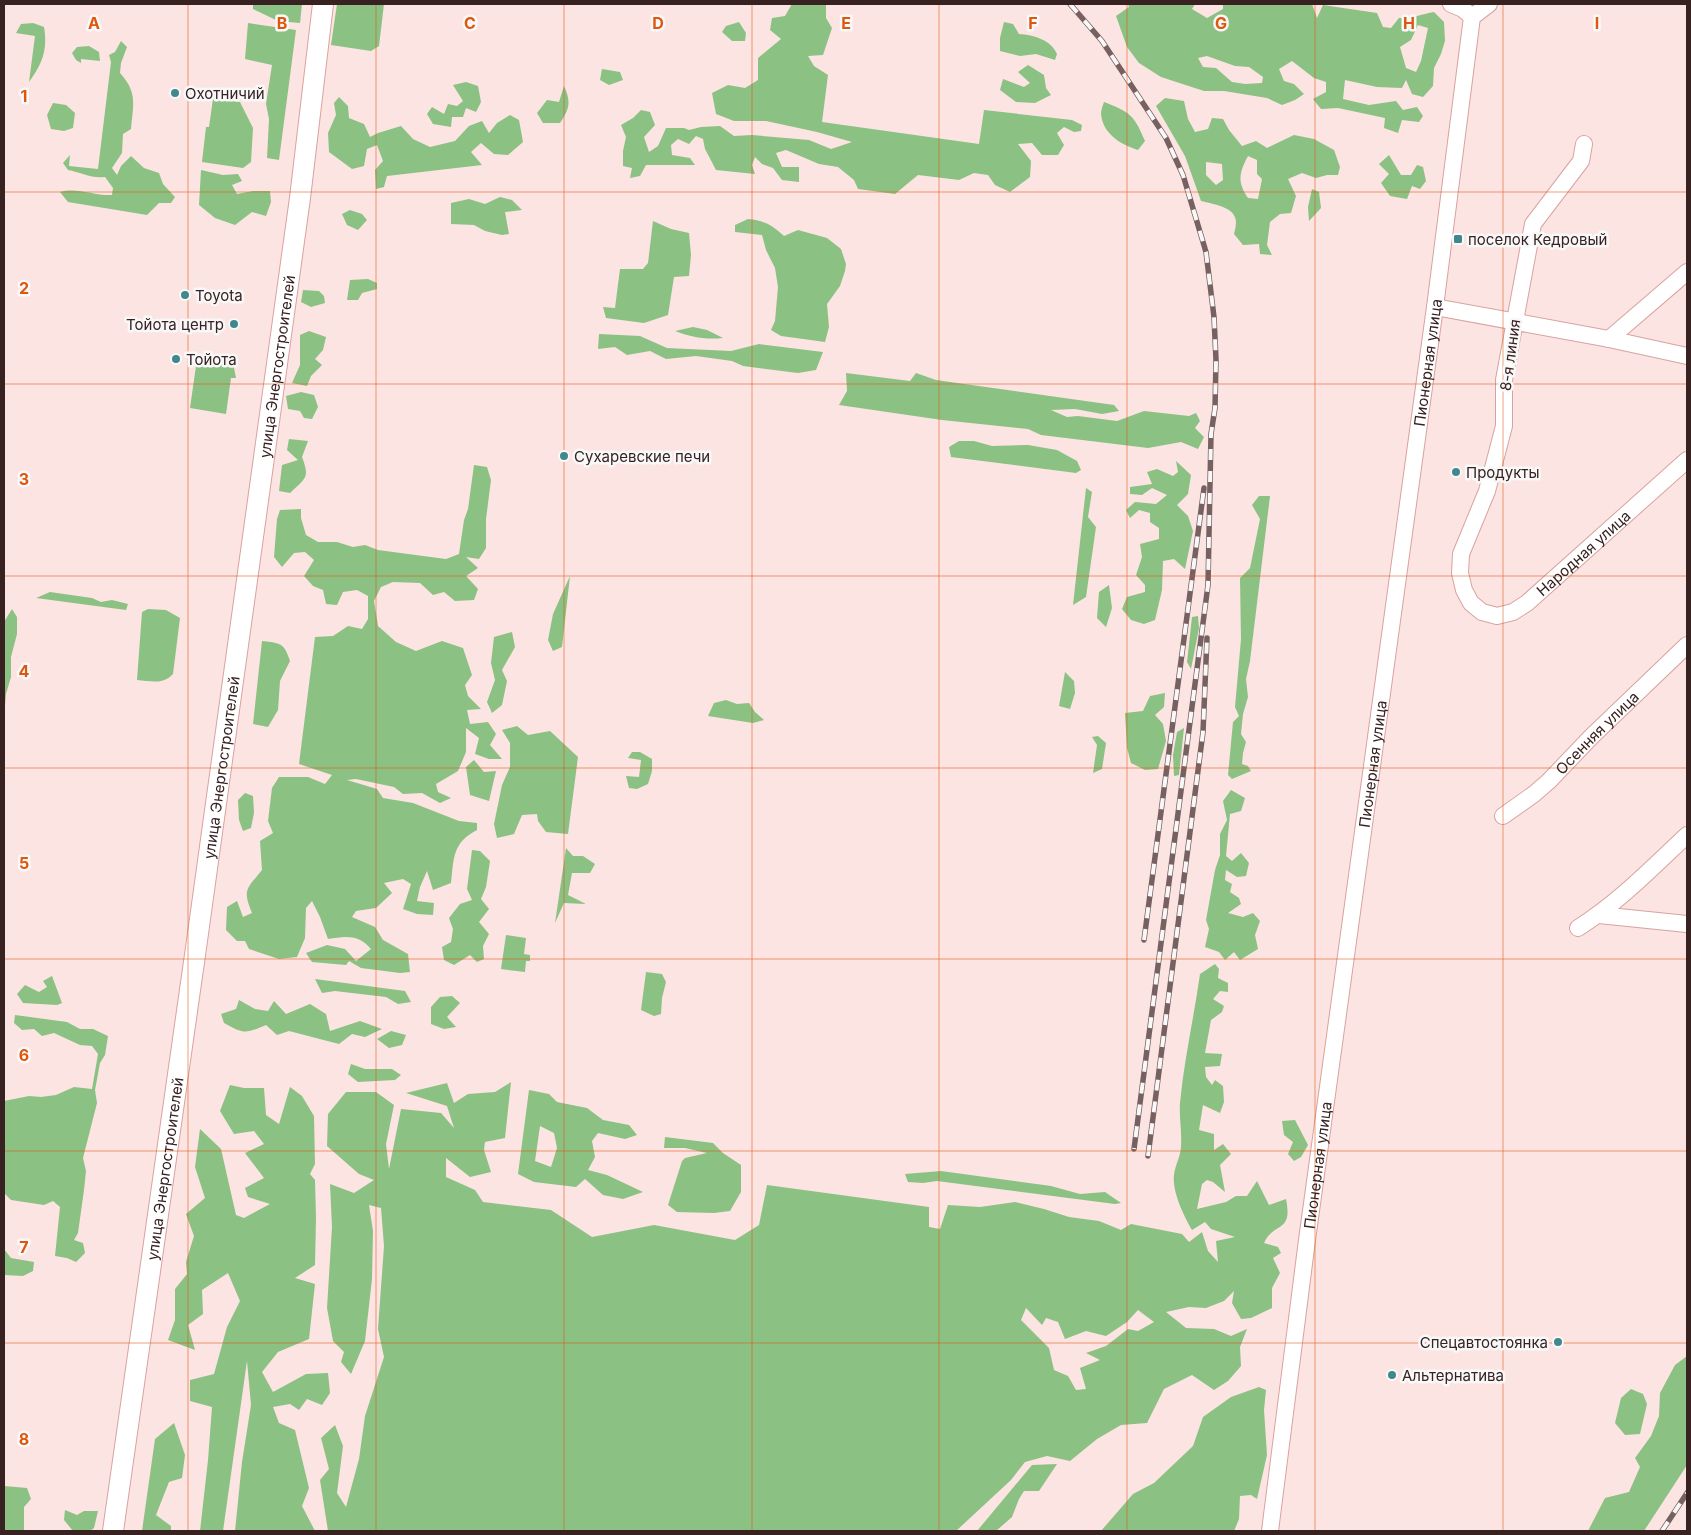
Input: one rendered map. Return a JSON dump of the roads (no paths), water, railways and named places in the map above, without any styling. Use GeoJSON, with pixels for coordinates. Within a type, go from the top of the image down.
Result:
{"type":"FeatureCollection","features":[{"type":"Feature","properties":{"kind":"main road","name":"улица Энергостроителей"},"geometry":{"type":"LineString","coordinates":[[113,1531],[300,198],[324,4]]}},
{"type":"Feature","properties":{"kind":"street"},"geometry":{"type":"LineString","coordinates":[[1451,4],[1463,9],[1472,17],[1489,4]]}},
{"type":"Feature","properties":{"kind":"street","name":"Пионерная улица"},"geometry":{"type":"LineString","coordinates":[[1270,1531],[1312,1200],[1435,307],[1472,17]]}},
{"type":"Feature","properties":{"kind":"street","name":"8-я линия"},"geometry":{"type":"LineString","coordinates":[[1471,604],[1464,590],[1460,573],[1462,554],[1487,491],[1504,426],[1504,380],[1532,224],[1581,161],[1584,144]]}},
{"type":"Feature","properties":{"kind":"street"},"geometry":{"type":"LineString","coordinates":[[1609,339],[1687,272]]}},
{"type":"Feature","properties":{"kind":"street"},"geometry":{"type":"LineString","coordinates":[[1435,307],[1609,339],[1687,356]]}},
{"type":"Feature","properties":{"kind":"street","name":"Народная улица"},"geometry":{"type":"LineString","coordinates":[[1471,604],[1482,612],[1497,616],[1513,612],[1527,603],[1687,460]]}},
{"type":"Feature","properties":{"kind":"street","name":"Осенняя улица"},"geometry":{"type":"LineString","coordinates":[[1503,816],[1549,781],[1591,737],[1687,645]]}},
{"type":"Feature","properties":{"kind":"street"},"geometry":{"type":"LineString","coordinates":[[1578,928],[1599,915],[1621,897],[1687,834]]}},
{"type":"Feature","properties":{"kind":"street"},"geometry":{"type":"LineString","coordinates":[[1599,915],[1687,924]]}},
{"type":"Feature","properties":{"kind":"railway"},"geometry":{"type":"LineString","coordinates":[[1070,4],[1102,41],[1166,138],[1183,175],[1206,252],[1214,317],[1216,360],[1215,408],[1211,434],[1208,585],[1134,1149]]}},
{"type":"Feature","properties":{"kind":"railway"},"geometry":{"type":"LineString","coordinates":[[1144,940],[1204,488]]}},
{"type":"Feature","properties":{"kind":"railway"},"geometry":{"type":"LineString","coordinates":[[1148,1156],[1203,732],[1207,638]]}},
{"type":"Feature","properties":{"kind":"railway"},"geometry":{"type":"LineString","coordinates":[[1662,1531],[1687,1493]]}},
{"type":"Feature","properties":{"kind":"place","name":"Охотничий"},"geometry":{"type":"Point","coordinates":[175,93]}},
{"type":"Feature","properties":{"kind":"place","name":"поселок Кедровый"},"geometry":{"type":"Point","coordinates":[1458,239]}},
{"type":"Feature","properties":{"kind":"place","name":"Toyota"},"geometry":{"type":"Point","coordinates":[185,295]}},
{"type":"Feature","properties":{"kind":"place","name":"Тойота центр"},"geometry":{"type":"Point","coordinates":[234,324]}},
{"type":"Feature","properties":{"kind":"place","name":"Тойота"},"geometry":{"type":"Point","coordinates":[176,359]}},
{"type":"Feature","properties":{"kind":"place","name":"Сухаревские печи"},"geometry":{"type":"Point","coordinates":[564,456]}},
{"type":"Feature","properties":{"kind":"place","name":"Продукты"},"geometry":{"type":"Point","coordinates":[1456,472]}},
{"type":"Feature","properties":{"kind":"place","name":"Спецавтостоянка"},"geometry":{"type":"Point","coordinates":[1558,1342]}},
{"type":"Feature","properties":{"kind":"place","name":"Альтернатива"},"geometry":{"type":"Point","coordinates":[1392,1375]}}]}
